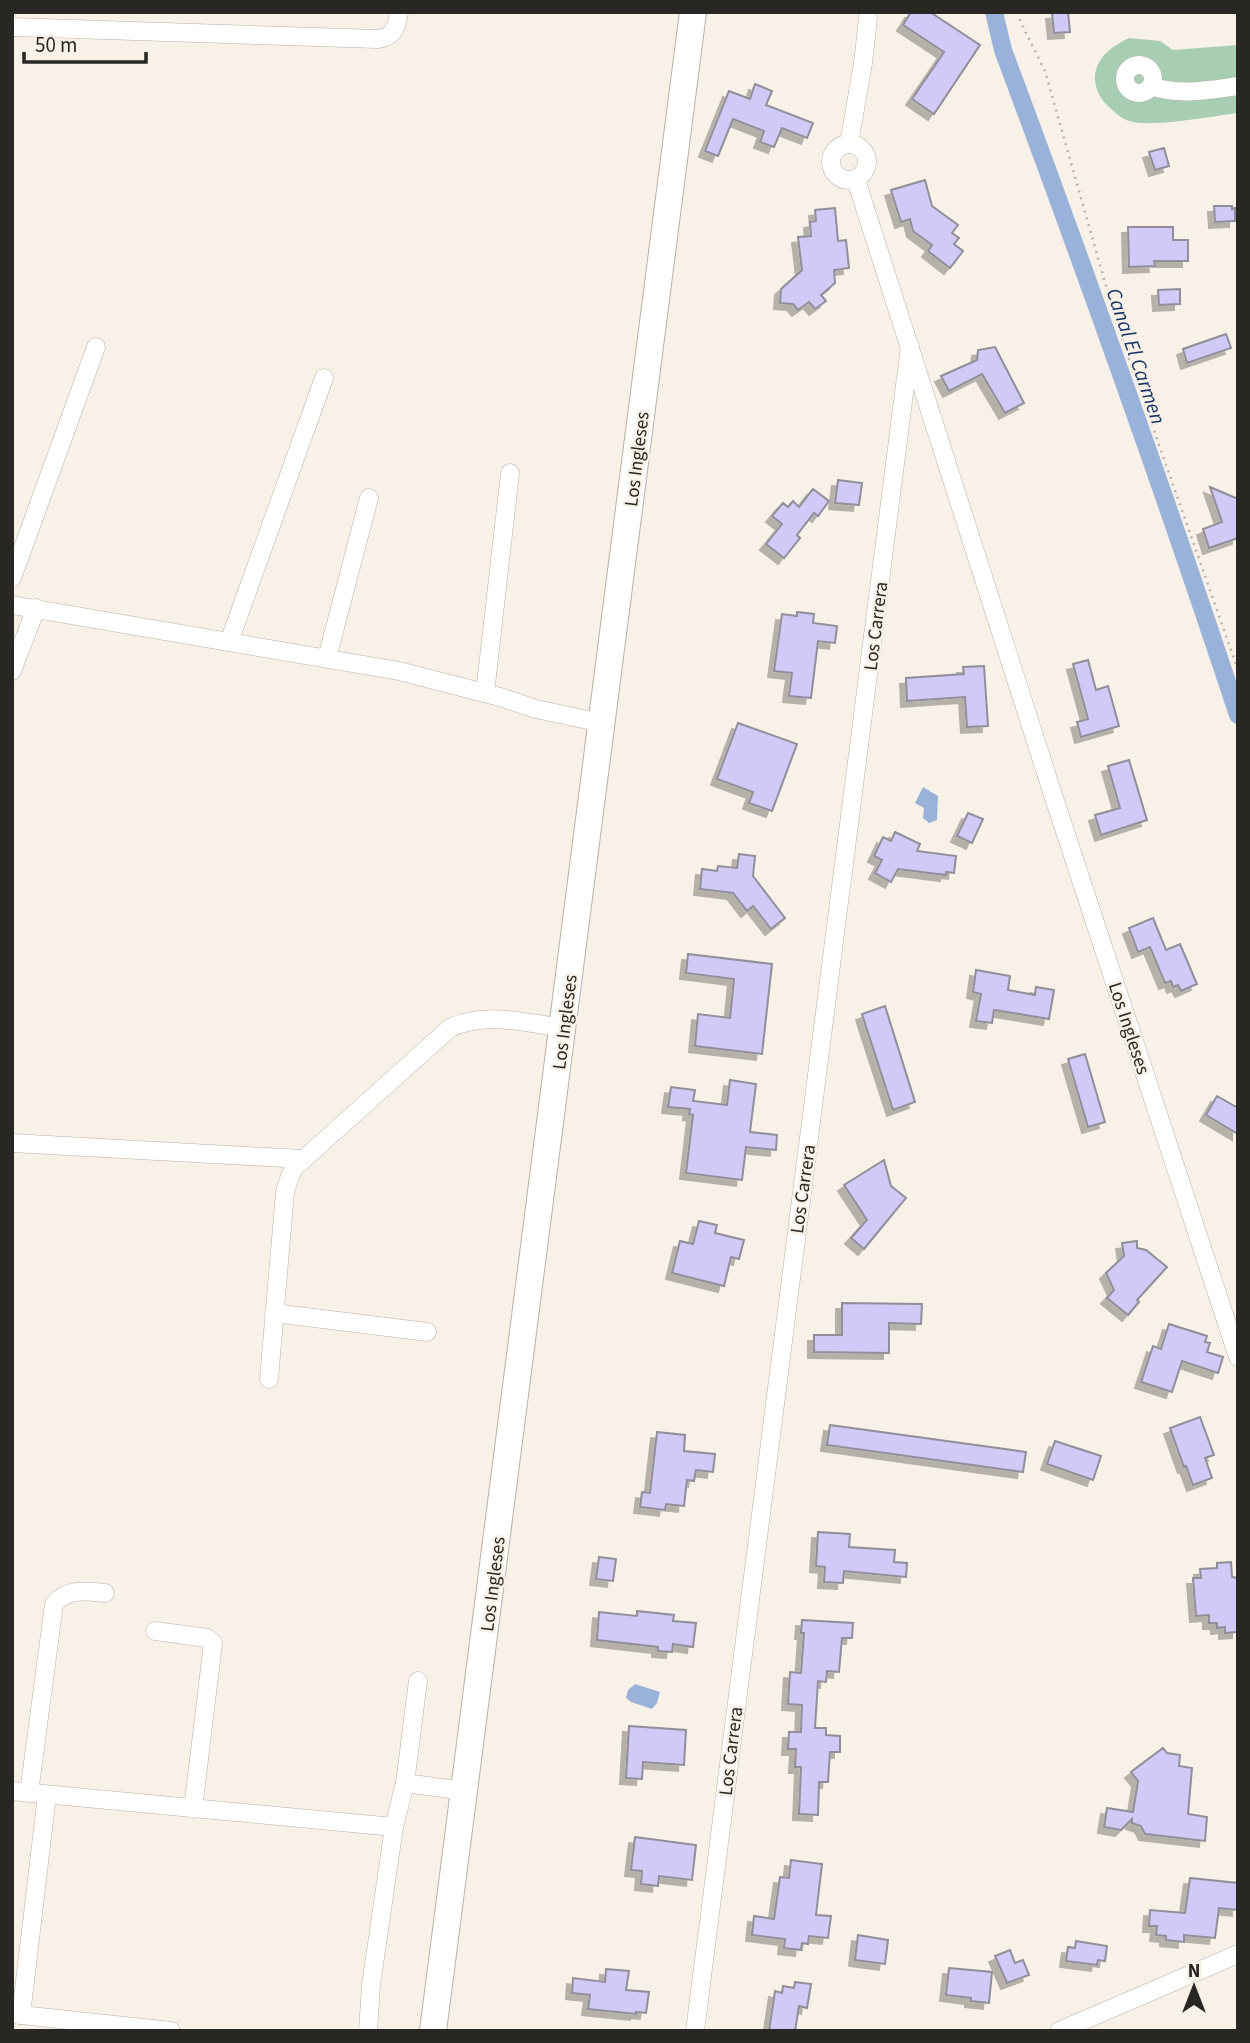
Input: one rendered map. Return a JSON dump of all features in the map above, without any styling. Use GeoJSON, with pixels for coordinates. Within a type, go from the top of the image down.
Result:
{"type":"FeatureCollection","features":[{"type":"Feature","properties":{"kind":"street"},"geometry":{"type":"LineString","coordinates":[[12,27],[378,39],[388,37],[394,31],[399,12]]}},
{"type":"Feature","properties":{"kind":"street","name":"Los Ingleses"},"geometry":{"type":"LineString","coordinates":[[433,2031],[693,12]]}},
{"type":"Feature","properties":{"kind":"street"},"geometry":{"type":"LineString","coordinates":[[849,144],[868,18]]}},
{"type":"Feature","properties":{"kind":"street"},"geometry":{"type":"LineString","coordinates":[[1151,86],[1181,92],[1238,86]]}},
{"type":"Feature","properties":{"kind":"street"},"geometry":{"type":"LineString","coordinates":[[849,144],[860,147],[867,156],[865,173],[856,180],[838,177],[831,166],[837,148],[849,144]]}},
{"type":"Feature","properties":{"kind":"street","name":"Los Ingleses"},"geometry":{"type":"LineString","coordinates":[[856,180],[1064,828],[1238,1357]]}},
{"type":"Feature","properties":{"kind":"street","name":"Los Carrera"},"geometry":{"type":"LineString","coordinates":[[695,2031],[910,346]]}},
{"type":"Feature","properties":{"kind":"street"},"geometry":{"type":"LineString","coordinates":[[12,578],[96,347]]}},
{"type":"Feature","properties":{"kind":"street"},"geometry":{"type":"LineString","coordinates":[[229,642],[324,378]]}},
{"type":"Feature","properties":{"kind":"street"},"geometry":{"type":"LineString","coordinates":[[485,693],[510,473]]}},
{"type":"Feature","properties":{"kind":"street"},"geometry":{"type":"LineString","coordinates":[[327,658],[369,498]]}},
{"type":"Feature","properties":{"kind":"street"},"geometry":{"type":"LineString","coordinates":[[12,605],[399,671],[536,709],[602,723]]}},
{"type":"Feature","properties":{"kind":"street"},"geometry":{"type":"LineString","coordinates":[[12,671],[36,608]]}},
{"type":"Feature","properties":{"kind":"street"},"geometry":{"type":"LineString","coordinates":[[269,1379],[285,1192],[289,1176],[302,1159],[450,1028],[468,1021],[488,1019],[563,1028]]}},
{"type":"Feature","properties":{"kind":"street"},"geometry":{"type":"LineString","coordinates":[[12,1143],[302,1159]]}},
{"type":"Feature","properties":{"kind":"street"},"geometry":{"type":"LineString","coordinates":[[274,1313],[427,1332]]}},
{"type":"Feature","properties":{"kind":"street"},"geometry":{"type":"LineString","coordinates":[[105,1593],[75,1592],[61,1597],[54,1604],[20,1792],[394,1827]]}},
{"type":"Feature","properties":{"kind":"street"},"geometry":{"type":"LineString","coordinates":[[155,1631],[207,1638],[213,1643],[193,1809]]}},
{"type":"Feature","properties":{"kind":"street"},"geometry":{"type":"LineString","coordinates":[[368,2031],[371,1985],[394,1827],[405,1783],[418,1681]]}},
{"type":"Feature","properties":{"kind":"street"},"geometry":{"type":"LineString","coordinates":[[405,1783],[465,1791]]}},
{"type":"Feature","properties":{"kind":"street"},"geometry":{"type":"LineString","coordinates":[[47,1795],[17,2014],[172,2031]]}},
{"type":"Feature","properties":{"kind":"street"},"geometry":{"type":"LineString","coordinates":[[1059,2031],[1238,1954]]}},
{"type":"Feature","properties":{"kind":"path"},"geometry":{"type":"LineString","coordinates":[[1020,12],[1020,21],[1045,71],[1117,325],[1238,670]]}},
{"type":"Feature","properties":{"kind":"green space"},"geometry":{"type":"Polygon","coordinates":[[[1129,38],[1160,41],[1173,50],[1238,45],[1238,113],[1152,123],[1139,123],[1120,117],[1100,96],[1095,76],[1102,57],[1129,38]]]}},
{"type":"Feature","properties":{"kind":"water"},"geometry":{"type":"Polygon","coordinates":[[[923,787],[938,796],[937,820],[929,823],[923,818],[924,808],[915,803],[923,787]]]}},
{"type":"Feature","properties":{"kind":"water"},"geometry":{"type":"Polygon","coordinates":[[[635,1684],[660,1692],[652,1709],[626,1698],[628,1690],[635,1684]]]}},
{"type":"Feature","properties":{"kind":"building"},"geometry":{"type":"Polygon","coordinates":[[[911,12],[930,12],[980,45],[934,114],[912,99],[944,52],[903,25],[911,12]]]}},
{"type":"Feature","properties":{"kind":"building"},"geometry":{"type":"Polygon","coordinates":[[[1068,12],[1070,32],[1054,33],[1052,13],[1068,12]]]}},
{"type":"Feature","properties":{"kind":"building"},"geometry":{"type":"Polygon","coordinates":[[[755,84],[772,91],[766,105],[813,123],[807,138],[782,128],[774,147],[760,142],[764,131],[733,119],[718,156],[705,151],[729,91],[750,99],[755,84]]]}},
{"type":"Feature","properties":{"kind":"building"},"geometry":{"type":"Polygon","coordinates":[[[1164,148],[1169,166],[1155,170],[1149,152],[1164,148]]]}},
{"type":"Feature","properties":{"kind":"building"},"geometry":{"type":"Polygon","coordinates":[[[925,180],[932,206],[958,225],[952,233],[959,238],[954,244],[963,251],[950,268],[928,251],[932,245],[913,231],[910,219],[901,222],[891,190],[925,180]]]}},
{"type":"Feature","properties":{"kind":"building"},"geometry":{"type":"Polygon","coordinates":[[[1214,206],[1235,208],[1235,221],[1215,222],[1214,206]]]}},
{"type":"Feature","properties":{"kind":"building"},"geometry":{"type":"Polygon","coordinates":[[[835,208],[838,241],[846,240],[849,268],[834,270],[835,283],[821,295],[826,301],[815,309],[809,302],[798,310],[793,304],[780,303],[781,289],[802,270],[798,237],[811,236],[810,222],[816,221],[815,210],[835,208]]]}},
{"type":"Feature","properties":{"kind":"building"},"geometry":{"type":"Polygon","coordinates":[[[1128,227],[1173,227],[1173,240],[1188,240],[1188,261],[1154,261],[1155,266],[1129,267],[1128,227]]]}},
{"type":"Feature","properties":{"kind":"building"},"geometry":{"type":"Polygon","coordinates":[[[1180,289],[1180,304],[1159,305],[1158,290],[1180,289]]]}},
{"type":"Feature","properties":{"kind":"building"},"geometry":{"type":"Polygon","coordinates":[[[1226,334],[1231,348],[1187,363],[1183,349],[1226,334]]]}},
{"type":"Feature","properties":{"kind":"building"},"geometry":{"type":"Polygon","coordinates":[[[995,347],[1024,403],[1005,413],[982,374],[949,391],[941,376],[977,360],[978,350],[995,347]]]}},
{"type":"Feature","properties":{"kind":"building"},"geometry":{"type":"Polygon","coordinates":[[[838,480],[862,483],[859,505],[835,503],[838,480]]]}},
{"type":"Feature","properties":{"kind":"building"},"geometry":{"type":"Polygon","coordinates":[[[1210,487],[1238,499],[1238,538],[1209,548],[1203,529],[1222,522],[1210,487]]]}},
{"type":"Feature","properties":{"kind":"building"},"geometry":{"type":"Polygon","coordinates":[[[813,489],[829,501],[818,516],[814,513],[797,535],[800,538],[784,558],[766,544],[782,524],[772,516],[783,503],[788,507],[793,501],[799,507],[813,489]]]}},
{"type":"Feature","properties":{"kind":"building"},"geometry":{"type":"Polygon","coordinates":[[[797,612],[814,614],[813,623],[837,626],[835,643],[818,641],[811,698],[789,696],[792,673],[774,671],[782,614],[797,616],[797,612]]]}},
{"type":"Feature","properties":{"kind":"building"},"geometry":{"type":"Polygon","coordinates":[[[1088,660],[1096,690],[1108,686],[1119,726],[1081,737],[1077,722],[1088,719],[1073,664],[1088,660]]]}},
{"type":"Feature","properties":{"kind":"building"},"geometry":{"type":"Polygon","coordinates":[[[984,666],[988,726],[967,727],[965,697],[907,701],[906,678],[964,674],[963,667],[984,666]]]}},
{"type":"Feature","properties":{"kind":"building"},"geometry":{"type":"Polygon","coordinates":[[[738,723],[797,744],[772,811],[749,803],[753,792],[717,779],[738,723]]]}},
{"type":"Feature","properties":{"kind":"building"},"geometry":{"type":"Polygon","coordinates":[[[1129,760],[1147,820],[1101,835],[1095,815],[1120,808],[1108,766],[1129,760]]]}},
{"type":"Feature","properties":{"kind":"building"},"geometry":{"type":"Polygon","coordinates":[[[968,813],[983,819],[972,843],[957,836],[968,813]]]}},
{"type":"Feature","properties":{"kind":"building"},"geometry":{"type":"Polygon","coordinates":[[[895,832],[920,844],[917,851],[956,856],[954,873],[946,872],[946,875],[898,869],[891,882],[875,873],[882,860],[874,856],[883,837],[891,841],[895,832]]]}},
{"type":"Feature","properties":{"kind":"building"},"geometry":{"type":"Polygon","coordinates":[[[739,854],[755,856],[753,876],[785,918],[771,929],[753,906],[747,911],[733,893],[700,889],[702,869],[717,871],[718,866],[737,868],[739,854]]]}},
{"type":"Feature","properties":{"kind":"building"},"geometry":{"type":"Polygon","coordinates":[[[1153,918],[1166,950],[1180,944],[1197,984],[1181,991],[1178,985],[1173,987],[1171,981],[1165,983],[1150,947],[1138,952],[1129,928],[1153,918]]]}},
{"type":"Feature","properties":{"kind":"building"},"geometry":{"type":"Polygon","coordinates":[[[688,954],[772,964],[762,1054],[695,1046],[698,1014],[730,1018],[734,979],[686,973],[688,954]]]}},
{"type":"Feature","properties":{"kind":"building"},"geometry":{"type":"Polygon","coordinates":[[[976,970],[1010,976],[1008,990],[1035,995],[1036,987],[1054,990],[1049,1019],[994,1010],[992,1023],[976,1021],[981,994],[973,992],[976,970]]]}},
{"type":"Feature","properties":{"kind":"building"},"geometry":{"type":"Polygon","coordinates":[[[885,1006],[915,1102],[893,1110],[862,1014],[885,1006]]]}},
{"type":"Feature","properties":{"kind":"building"},"geometry":{"type":"Polygon","coordinates":[[[1085,1054],[1105,1122],[1088,1127],[1068,1059],[1085,1054]]]}},
{"type":"Feature","properties":{"kind":"building"},"geometry":{"type":"Polygon","coordinates":[[[730,1080],[756,1084],[750,1132],[777,1135],[776,1150],[746,1147],[742,1180],[686,1173],[693,1115],[689,1114],[690,1109],[668,1107],[671,1087],[695,1090],[693,1101],[727,1105],[730,1080]]]}},
{"type":"Feature","properties":{"kind":"building"},"geometry":{"type":"Polygon","coordinates":[[[1217,1096],[1238,1108],[1238,1134],[1206,1115],[1217,1096]]]}},
{"type":"Feature","properties":{"kind":"building"},"geometry":{"type":"Polygon","coordinates":[[[884,1160],[891,1186],[906,1198],[864,1249],[851,1238],[867,1220],[844,1185],[884,1160]]]}},
{"type":"Feature","properties":{"kind":"building"},"geometry":{"type":"Polygon","coordinates":[[[699,1221],[717,1225],[715,1233],[744,1240],[739,1259],[731,1257],[724,1286],[672,1273],[680,1241],[693,1244],[699,1221]]]}},
{"type":"Feature","properties":{"kind":"building"},"geometry":{"type":"Polygon","coordinates":[[[1137,1241],[1137,1248],[1146,1250],[1167,1267],[1137,1300],[1139,1302],[1128,1315],[1107,1298],[1114,1290],[1106,1273],[1124,1256],[1122,1243],[1137,1241]]]}},
{"type":"Feature","properties":{"kind":"building"},"geometry":{"type":"Polygon","coordinates":[[[842,1303],[922,1304],[921,1324],[889,1323],[889,1353],[814,1352],[814,1335],[842,1335],[842,1303]]]}},
{"type":"Feature","properties":{"kind":"building"},"geometry":{"type":"Polygon","coordinates":[[[1169,1324],[1207,1336],[1205,1342],[1210,1343],[1207,1352],[1223,1357],[1218,1373],[1182,1361],[1172,1392],[1141,1382],[1153,1346],[1161,1349],[1169,1324]]]}},
{"type":"Feature","properties":{"kind":"building"},"geometry":{"type":"Polygon","coordinates":[[[1200,1417],[1214,1455],[1205,1458],[1212,1478],[1193,1485],[1170,1428],[1200,1417]]]}},
{"type":"Feature","properties":{"kind":"building"},"geometry":{"type":"Polygon","coordinates":[[[830,1425],[1026,1452],[1023,1472],[827,1445],[830,1425]]]}},
{"type":"Feature","properties":{"kind":"building"},"geometry":{"type":"Polygon","coordinates":[[[657,1432],[685,1435],[684,1451],[715,1454],[713,1472],[696,1470],[694,1481],[687,1480],[684,1506],[666,1504],[665,1510],[640,1507],[642,1492],[650,1493],[657,1432]]]}},
{"type":"Feature","properties":{"kind":"building"},"geometry":{"type":"Polygon","coordinates":[[[1055,1441],[1101,1456],[1093,1480],[1047,1464],[1055,1441]]]}},
{"type":"Feature","properties":{"kind":"building"},"geometry":{"type":"Polygon","coordinates":[[[818,1532],[850,1534],[849,1547],[895,1550],[894,1562],[907,1563],[906,1577],[844,1571],[843,1583],[824,1582],[825,1567],[816,1566],[818,1532]]]}},
{"type":"Feature","properties":{"kind":"building"},"geometry":{"type":"Polygon","coordinates":[[[599,1557],[616,1559],[613,1581],[596,1579],[599,1557]]]}},
{"type":"Feature","properties":{"kind":"building"},"geometry":{"type":"Polygon","coordinates":[[[1231,1562],[1232,1577],[1238,1578],[1238,1632],[1225,1633],[1225,1627],[1217,1628],[1217,1623],[1209,1623],[1209,1615],[1196,1616],[1193,1578],[1201,1578],[1200,1569],[1217,1568],[1217,1563],[1231,1562]]]}},
{"type":"Feature","properties":{"kind":"building"},"geometry":{"type":"Polygon","coordinates":[[[637,1611],[674,1615],[673,1621],[696,1623],[693,1647],[673,1644],[672,1652],[658,1651],[658,1647],[597,1640],[599,1612],[637,1616],[637,1611]]]}},
{"type":"Feature","properties":{"kind":"building"},"geometry":{"type":"Polygon","coordinates":[[[802,1620],[853,1623],[852,1638],[842,1638],[839,1672],[827,1671],[826,1682],[818,1681],[815,1728],[826,1728],[826,1735],[840,1736],[840,1752],[830,1752],[828,1782],[819,1782],[818,1815],[799,1814],[801,1767],[795,1767],[796,1749],[788,1749],[789,1732],[801,1732],[802,1705],[788,1704],[790,1672],[801,1673],[804,1633],[801,1633],[802,1620]]]}},
{"type":"Feature","properties":{"kind":"building"},"geometry":{"type":"Polygon","coordinates":[[[629,1726],[686,1730],[684,1765],[643,1762],[642,1779],[626,1778],[629,1726]]]}},
{"type":"Feature","properties":{"kind":"building"},"geometry":{"type":"Polygon","coordinates":[[[1163,1748],[1167,1753],[1180,1755],[1179,1766],[1192,1768],[1188,1814],[1207,1817],[1205,1841],[1145,1834],[1141,1826],[1132,1823],[1132,1819],[1121,1830],[1104,1827],[1107,1808],[1133,1812],[1138,1781],[1131,1772],[1163,1748]]]}},
{"type":"Feature","properties":{"kind":"building"},"geometry":{"type":"Polygon","coordinates":[[[635,1837],[696,1845],[692,1880],[659,1876],[658,1886],[641,1884],[642,1871],[631,1870],[635,1837]]]}},
{"type":"Feature","properties":{"kind":"building"},"geometry":{"type":"Polygon","coordinates":[[[791,1860],[822,1864],[816,1915],[831,1916],[828,1938],[809,1936],[808,1944],[802,1943],[801,1950],[784,1948],[785,1939],[752,1935],[754,1916],[774,1919],[780,1877],[789,1878],[791,1860]]]}},
{"type":"Feature","properties":{"kind":"building"},"geometry":{"type":"Polygon","coordinates":[[[1190,1878],[1238,1883],[1238,1910],[1219,1908],[1215,1938],[1184,1935],[1184,1942],[1166,1940],[1166,1936],[1156,1935],[1157,1926],[1149,1926],[1150,1910],[1185,1913],[1190,1878]]]}},
{"type":"Feature","properties":{"kind":"building"},"geometry":{"type":"Polygon","coordinates":[[[858,1935],[888,1940],[885,1964],[855,1960],[858,1935]]]}},
{"type":"Feature","properties":{"kind":"building"},"geometry":{"type":"Polygon","coordinates":[[[1076,1941],[1107,1946],[1105,1961],[1098,1960],[1097,1965],[1066,1961],[1068,1947],[1075,1948],[1076,1941]]]}},
{"type":"Feature","properties":{"kind":"building"},"geometry":{"type":"Polygon","coordinates":[[[1010,1950],[1015,1963],[1023,1960],[1029,1975],[1007,1983],[995,1956],[1010,1950]]]}},
{"type":"Feature","properties":{"kind":"building"},"geometry":{"type":"Polygon","coordinates":[[[949,1968],[992,1972],[989,2003],[946,1995],[949,1968]]]}},
{"type":"Feature","properties":{"kind":"building"},"geometry":{"type":"Polygon","coordinates":[[[606,1969],[629,1971],[626,1990],[649,1992],[646,2013],[588,2009],[590,1995],[572,1993],[573,1978],[605,1982],[606,1969]]]}},
{"type":"Feature","properties":{"kind":"building"},"geometry":{"type":"Polygon","coordinates":[[[795,1982],[811,1984],[807,2008],[799,2006],[795,2031],[769,2031],[775,1991],[782,1993],[783,1986],[794,1988],[795,1982]]]}},
{"type":"Feature","properties":{"kind":"waterway","name":"Canal El Carmen"},"geometry":{"type":"LineString","coordinates":[[994,12],[1003,50],[1124,381],[1238,715]]}}]}
